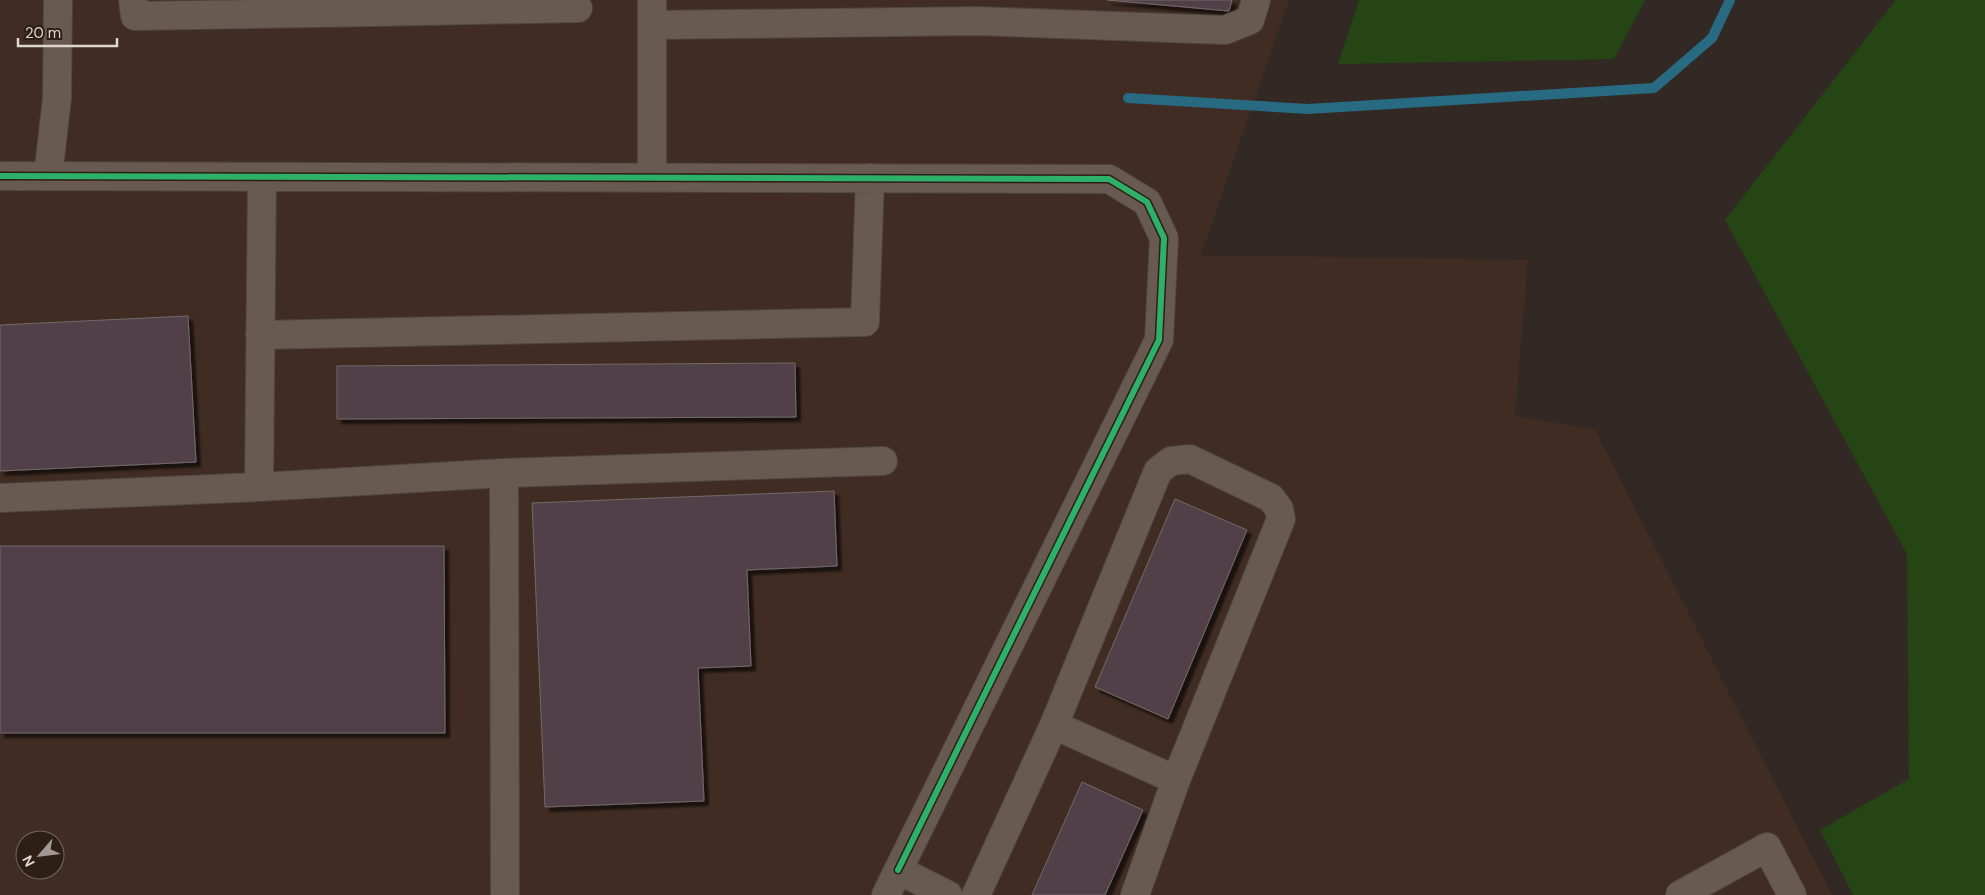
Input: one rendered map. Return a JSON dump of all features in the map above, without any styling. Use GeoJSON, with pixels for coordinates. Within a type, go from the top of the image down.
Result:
{"type":"FeatureCollection","features":[{"type":"Feature","properties":{"kind":"street"},"geometry":{"type":"LineString","coordinates":[[48,176],[57,98],[58,0]]}},
{"type":"Feature","properties":{"kind":"street"},"geometry":{"type":"LineString","coordinates":[[133,0],[134,16],[375,6],[578,8]]}},
{"type":"Feature","properties":{"kind":"street"},"geometry":{"type":"LineString","coordinates":[[652,178],[652,25],[978,11],[1225,30],[1250,20],[1256,0]]}},
{"type":"Feature","properties":{"kind":"street"},"geometry":{"type":"LineString","coordinates":[[0,176],[1109,179],[1148,202],[1164,238],[1159,340],[886,895]]}},
{"type":"Feature","properties":{"kind":"street"},"geometry":{"type":"LineString","coordinates":[[259,487],[262,177]]}},
{"type":"Feature","properties":{"kind":"street"},"geometry":{"type":"LineString","coordinates":[[260,335],[865,322],[870,178]]}},
{"type":"Feature","properties":{"kind":"street"},"geometry":{"type":"LineString","coordinates":[[976,895],[1054,725],[1158,471],[1172,461],[1190,459],[1272,498],[1282,519],[1176,780],[1135,895]]}},
{"type":"Feature","properties":{"kind":"street"},"geometry":{"type":"LineString","coordinates":[[0,498],[259,487],[504,473],[883,461]]}},
{"type":"Feature","properties":{"kind":"street"},"geometry":{"type":"LineString","coordinates":[[504,473],[505,895]]}},
{"type":"Feature","properties":{"kind":"street"},"geometry":{"type":"LineString","coordinates":[[1054,725],[1176,780]]}},
{"type":"Feature","properties":{"kind":"street"},"geometry":{"type":"LineString","coordinates":[[1680,895],[1767,847],[1792,895]]}},
{"type":"Feature","properties":{"kind":"street"},"geometry":{"type":"LineString","coordinates":[[898,870],[948,895]]}},
{"type":"Feature","properties":{"kind":"shaded area"},"geometry":{"type":"Polygon","coordinates":[[[0,0],[1289,0],[1201,255],[1528,260],[1515,416],[1595,430],[1832,895],[0,895],[0,0]]]}},
{"type":"Feature","properties":{"kind":"green space"},"geometry":{"type":"Polygon","coordinates":[[[1359,0],[1645,0],[1614,59],[1338,64],[1359,0]]]}},
{"type":"Feature","properties":{"kind":"green space"},"geometry":{"type":"Polygon","coordinates":[[[1896,0],[1985,0],[1985,895],[1853,895],[1820,830],[1909,779],[1907,554],[1725,220],[1896,0]]]}},
{"type":"Feature","properties":{"kind":"building"},"geometry":{"type":"Polygon","coordinates":[[[1107,0],[1232,0],[1229,11],[1107,0]]]}},
{"type":"Feature","properties":{"kind":"building"},"geometry":{"type":"Polygon","coordinates":[[[188,316],[196,462],[0,471],[0,325],[188,316]]]}},
{"type":"Feature","properties":{"kind":"building"},"geometry":{"type":"Polygon","coordinates":[[[795,363],[796,417],[337,419],[337,366],[795,363]]]}},
{"type":"Feature","properties":{"kind":"building"},"geometry":{"type":"Polygon","coordinates":[[[834,491],[837,566],[747,570],[751,666],[698,668],[704,801],[545,807],[532,503],[834,491]]]}},
{"type":"Feature","properties":{"kind":"building"},"geometry":{"type":"Polygon","coordinates":[[[1175,499],[1247,530],[1168,719],[1095,687],[1175,499]]]}},
{"type":"Feature","properties":{"kind":"building"},"geometry":{"type":"Polygon","coordinates":[[[0,546],[444,546],[445,733],[0,733],[0,546]]]}},
{"type":"Feature","properties":{"kind":"building"},"geometry":{"type":"Polygon","coordinates":[[[1082,782],[1143,810],[1105,895],[1032,895],[1082,782]]]}},
{"type":"Feature","properties":{"kind":"waterway"},"geometry":{"type":"LineString","coordinates":[[1128,98],[1308,109],[1654,88],[1712,38],[1730,0]]}},
{"type":"Feature","properties":{"kind":"cycle path"},"geometry":{"type":"LineString","coordinates":[[0,176],[1109,179],[1147,202],[1164,238],[1159,340],[898,870]]}}]}
